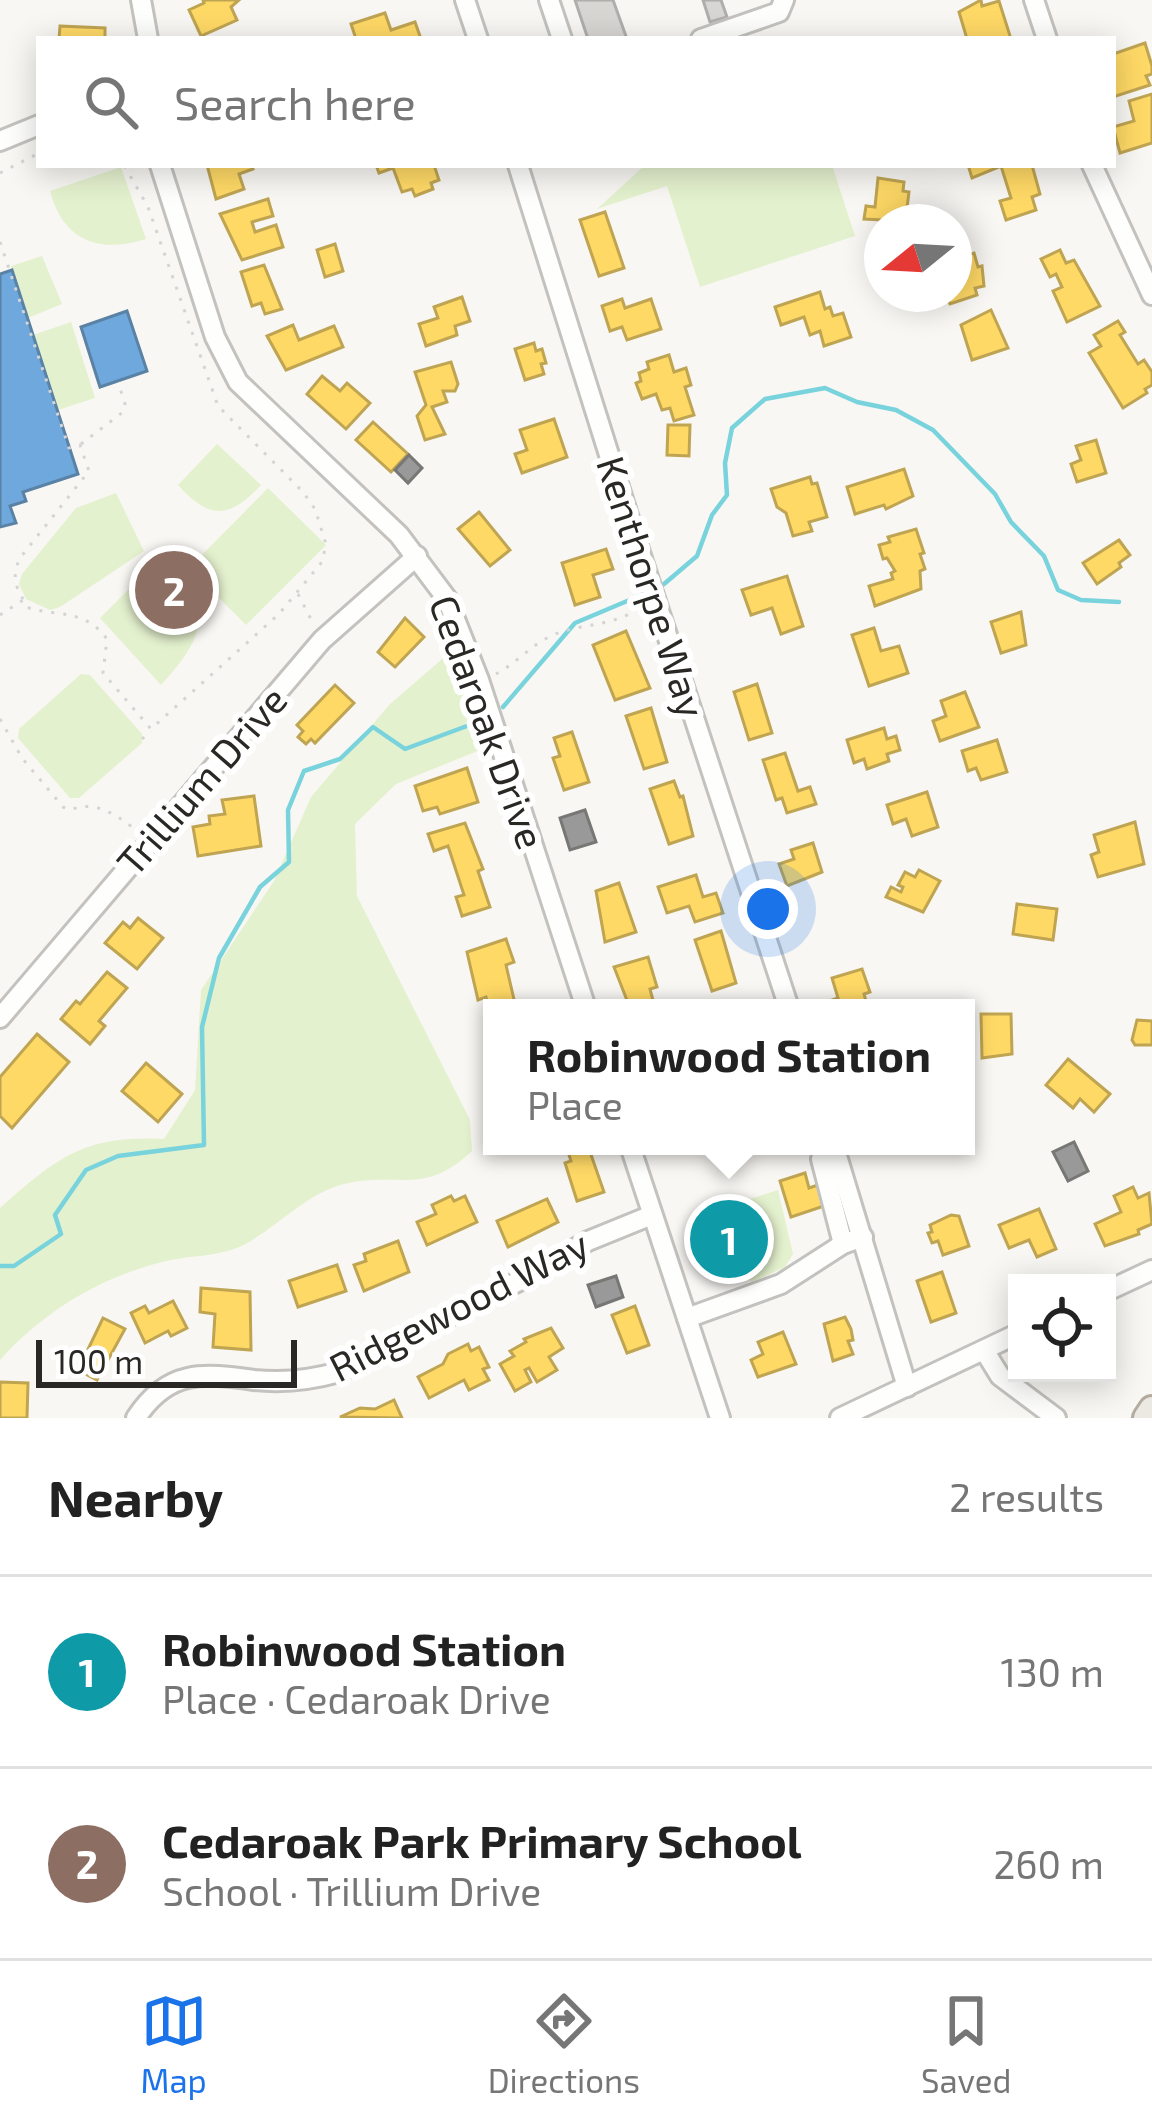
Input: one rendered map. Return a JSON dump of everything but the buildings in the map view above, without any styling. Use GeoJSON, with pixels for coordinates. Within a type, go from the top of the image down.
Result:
{"type":"FeatureCollection","features":[{"type":"Feature","properties":{"kind":"main road"},"geometry":{"type":"LineString","coordinates":[[1146,1418],[1152,1409]]}},
{"type":"Feature","properties":{"kind":"street"},"geometry":{"type":"LineString","coordinates":[[142,0],[148,36]]}},
{"type":"Feature","properties":{"kind":"street"},"geometry":{"type":"LineString","coordinates":[[465,0],[477,36]]}},
{"type":"Feature","properties":{"kind":"street"},"geometry":{"type":"LineString","coordinates":[[549,0],[561,36]]}},
{"type":"Feature","properties":{"kind":"street"},"geometry":{"type":"LineString","coordinates":[[710,36],[778,12],[784,0]]}},
{"type":"Feature","properties":{"kind":"street"},"geometry":{"type":"LineString","coordinates":[[1034,0],[1046,36]]}},
{"type":"Feature","properties":{"kind":"street"},"geometry":{"type":"LineString","coordinates":[[0,141],[36,125]]}},
{"type":"Feature","properties":{"kind":"street","name":"Cedaroak Drive"},"geometry":{"type":"LineString","coordinates":[[161,168],[215,338],[238,382],[367,502],[417,556],[446,599],[478,680],[583,999]]}},
{"type":"Feature","properties":{"kind":"street","name":"Kenthorpe Way"},"geometry":{"type":"LineString","coordinates":[[519,168],[786,999]]}},
{"type":"Feature","properties":{"kind":"street"},"geometry":{"type":"LineString","coordinates":[[1093,168],[1152,295]]}},
{"type":"Feature","properties":{"kind":"street","name":"Trillium Drive"},"geometry":{"type":"LineString","coordinates":[[0,1018],[322,640],[417,556]]}},
{"type":"Feature","properties":{"kind":"street"},"geometry":{"type":"LineString","coordinates":[[632,1155],[720,1418]]}},
{"type":"Feature","properties":{"kind":"street"},"geometry":{"type":"LineString","coordinates":[[824,1155],[820,1159],[843,1244]]}},
{"type":"Feature","properties":{"kind":"street"},"geometry":{"type":"LineString","coordinates":[[835,1155],[907,1387]]}},
{"type":"Feature","properties":{"kind":"street","name":"Ridgewood Way"},"geometry":{"type":"LineString","coordinates":[[136,1418],[168,1386],[197,1375],[224,1373],[279,1381],[339,1372],[588,1241],[652,1215]]}},
{"type":"Feature","properties":{"kind":"street"},"geometry":{"type":"LineString","coordinates":[[687,1318],[781,1284],[843,1244],[863,1237]]}},
{"type":"Feature","properties":{"kind":"street"},"geometry":{"type":"LineString","coordinates":[[1116,1287],[1152,1270]]}},
{"type":"Feature","properties":{"kind":"street"},"geometry":{"type":"LineString","coordinates":[[840,1418],[1008,1338]]}},
{"type":"Feature","properties":{"kind":"street"},"geometry":{"type":"LineString","coordinates":[[983,1350],[1000,1376],[1056,1418]]}},
{"type":"Feature","properties":{"kind":"path"},"geometry":{"type":"LineString","coordinates":[[0,173],[36,155]]}},
{"type":"Feature","properties":{"kind":"path"},"geometry":{"type":"LineString","coordinates":[[126,168],[148,207],[208,385],[225,415],[268,452],[315,508],[326,550],[297,594],[142,739]]}},
{"type":"Feature","properties":{"kind":"path"},"geometry":{"type":"LineString","coordinates":[[0,242],[69,448],[97,436],[123,412],[118,382]]}},
{"type":"Feature","properties":{"kind":"path"},"geometry":{"type":"LineString","coordinates":[[0,272],[9,269]]}},
{"type":"Feature","properties":{"kind":"path"},"geometry":{"type":"LineString","coordinates":[[225,415],[234,410]]}},
{"type":"Feature","properties":{"kind":"path"},"geometry":{"type":"LineString","coordinates":[[80,445],[89,471],[15,567],[17,591],[29,608],[82,616],[97,625],[106,639],[103,673],[151,729]]}},
{"type":"Feature","properties":{"kind":"path"},"geometry":{"type":"LineString","coordinates":[[297,594],[322,640]]}},
{"type":"Feature","properties":{"kind":"path"},"geometry":{"type":"LineString","coordinates":[[478,680],[504,670],[561,631],[620,619],[655,599]]}},
{"type":"Feature","properties":{"kind":"path"},"geometry":{"type":"LineString","coordinates":[[0,615],[23,601]]}},
{"type":"Feature","properties":{"kind":"path"},"geometry":{"type":"LineString","coordinates":[[0,719],[22,758],[62,807],[94,805],[152,840]]}},
{"type":"Feature","properties":{"kind":"green space"},"geometry":{"type":"Polygon","coordinates":[[[121,168],[146,239],[113,245],[85,239],[64,222],[50,191],[121,168]]]}},
{"type":"Feature","properties":{"kind":"green space"},"geometry":{"type":"Polygon","coordinates":[[[642,168],[833,168],[855,236],[700,287],[667,186],[597,209],[642,168]]]}},
{"type":"Feature","properties":{"kind":"green space"},"geometry":{"type":"Polygon","coordinates":[[[42,256],[62,304],[28,318],[11,266],[42,256]]]}},
{"type":"Feature","properties":{"kind":"green space"},"geometry":{"type":"Polygon","coordinates":[[[71,322],[95,398],[58,410],[33,335],[71,322]]]}},
{"type":"Feature","properties":{"kind":"green space"},"geometry":{"type":"Polygon","coordinates":[[[217,444],[261,485],[239,504],[220,511],[200,505],[178,485],[217,444]]]}},
{"type":"Feature","properties":{"kind":"green space"},"geometry":{"type":"Polygon","coordinates":[[[268,488],[326,545],[246,625],[189,568],[268,488]]]}},
{"type":"Feature","properties":{"kind":"green space"},"geometry":{"type":"Polygon","coordinates":[[[116,493],[144,551],[60,607],[50,610],[26,599],[19,584],[22,574],[76,508],[116,493]]]}},
{"type":"Feature","properties":{"kind":"green space"},"geometry":{"type":"Polygon","coordinates":[[[162,556],[190,591],[198,621],[188,650],[161,685],[100,618],[162,556]]]}},
{"type":"Feature","properties":{"kind":"green space"},"geometry":{"type":"Polygon","coordinates":[[[449,653],[485,748],[396,784],[355,824],[357,896],[470,1120],[472,1151],[439,1174],[424,1178],[363,1181],[329,1189],[234,1249],[122,1275],[57,1310],[0,1360],[0,1208],[74,1153],[113,1141],[164,1139],[195,1090],[201,990],[274,881],[311,797],[389,705],[449,653]]]}},
{"type":"Feature","properties":{"kind":"green space"},"geometry":{"type":"Polygon","coordinates":[[[81,674],[90,675],[142,734],[142,743],[79,798],[70,798],[18,738],[19,729],[81,674]]]}},
{"type":"Feature","properties":{"kind":"green space"},"geometry":{"type":"Polygon","coordinates":[[[778,1190],[793,1254],[785,1267],[753,1282],[746,1279],[741,1264],[760,1257],[737,1203],[778,1190]]]}},
{"type":"Feature","properties":{"kind":"waterway"},"geometry":{"type":"LineString","coordinates":[[664,584],[697,556],[712,515],[727,495],[725,463],[732,428],[765,399],[825,388],[857,402],[896,410],[933,430],[995,494],[1011,522],[1044,556],[1058,590],[1081,600],[1119,602]]}},
{"type":"Feature","properties":{"kind":"waterway"},"geometry":{"type":"LineString","coordinates":[[503,707],[575,623],[639,596]]}},
{"type":"Feature","properties":{"kind":"waterway"},"geometry":{"type":"LineString","coordinates":[[0,1266],[14,1266],[61,1234],[55,1215],[86,1170],[118,1156],[204,1145],[202,1027],[219,958],[260,887],[289,862],[288,810],[304,771],[340,759],[373,727],[405,749],[475,723]]}},
{"type":"Feature","properties":{"kind":"place","name":"Cedaroak Park Primary School"},"geometry":{"type":"Point","coordinates":[174,590]}},
{"type":"Feature","properties":{"kind":"place","name":"Robinwood Station"},"geometry":{"type":"Point","coordinates":[729,1239]}}]}
